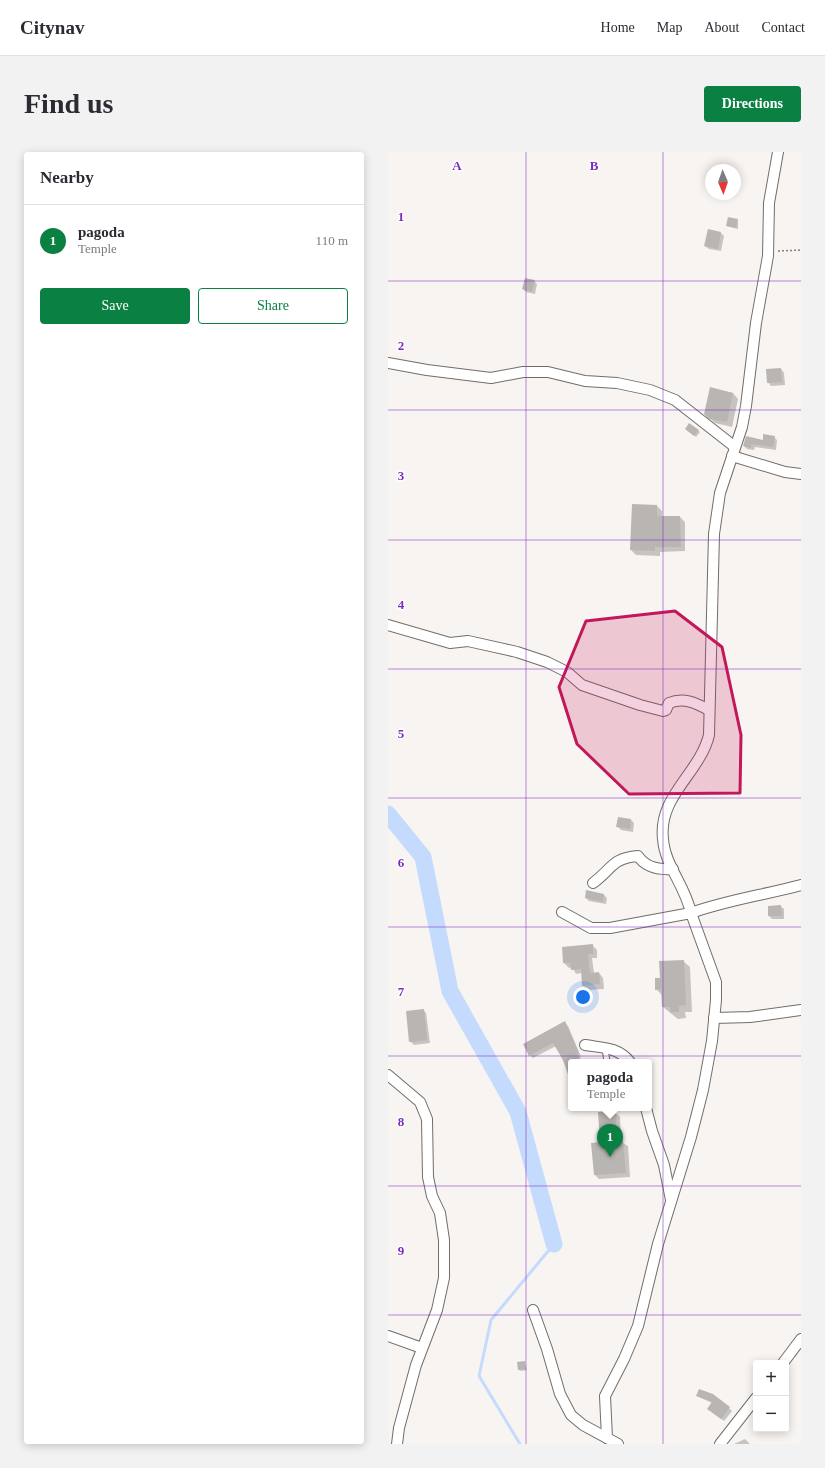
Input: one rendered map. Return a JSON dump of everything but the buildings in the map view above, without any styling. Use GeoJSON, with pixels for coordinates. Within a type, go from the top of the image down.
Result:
{"type":"FeatureCollection","features":[{"type":"Feature","properties":{"kind":"street"},"geometry":{"type":"LineString","coordinates":[[607,1438],[605,1396],[624,1359],[638,1326],[703,1090],[712,1041],[716,982],[683,887],[666,858],[662,838],[667,807],[706,748],[709,735],[714,534],[720,493],[742,427],[746,406],[751,362],[768,252],[769,203],[778,152]]}},
{"type":"Feature","properties":{"kind":"street"},"geometry":{"type":"LineString","coordinates":[[388,363],[427,370],[491,378],[523,372],[548,372],[585,381],[617,383],[650,390],[675,400],[734,451],[785,472],[801,474]]}},
{"type":"Feature","properties":{"kind":"street"},"geometry":{"type":"LineString","coordinates":[[388,625],[450,643],[468,641],[517,652],[547,662],[567,672],[582,684],[640,705],[663,711],[666,710],[669,703],[675,700],[687,700],[709,710]]}},
{"type":"Feature","properties":{"kind":"street"},"geometry":{"type":"LineString","coordinates":[[593,883],[606,874],[616,861],[625,857],[638,856],[643,864],[660,870],[672,870]]}},
{"type":"Feature","properties":{"kind":"street"},"geometry":{"type":"LineString","coordinates":[[562,912],[591,928],[610,928],[691,913],[726,901],[764,895],[801,885]]}},
{"type":"Feature","properties":{"kind":"street"},"geometry":{"type":"LineString","coordinates":[[714,1018],[750,1017],[801,1010]]}},
{"type":"Feature","properties":{"kind":"street"},"geometry":{"type":"LineString","coordinates":[[585,1045],[605,1048],[623,1054],[627,1059]]}},
{"type":"Feature","properties":{"kind":"street"},"geometry":{"type":"LineString","coordinates":[[388,1075],[420,1102],[427,1119],[428,1177],[432,1196],[440,1213],[444,1240],[444,1278],[437,1310],[414,1372],[399,1428],[397,1444]]}},
{"type":"Feature","properties":{"kind":"street"},"geometry":{"type":"LineString","coordinates":[[647,1111],[652,1131],[664,1164],[671,1202]]}},
{"type":"Feature","properties":{"kind":"street"},"geometry":{"type":"LineString","coordinates":[[533,1310],[547,1349],[560,1394],[571,1414],[583,1425],[618,1444]]}},
{"type":"Feature","properties":{"kind":"street"},"geometry":{"type":"LineString","coordinates":[[388,1336],[422,1348]]}},
{"type":"Feature","properties":{"kind":"street"},"geometry":{"type":"LineString","coordinates":[[785,1360],[801,1339]]}},
{"type":"Feature","properties":{"kind":"street"},"geometry":{"type":"LineString","coordinates":[[720,1444],[753,1402]]}},
{"type":"Feature","properties":{"kind":"lane"},"geometry":{"type":"LineString","coordinates":[[605,1048],[607,1059]]}},
{"type":"Feature","properties":{"kind":"path"},"geometry":{"type":"LineString","coordinates":[[768,252],[801,250]]}},
{"type":"Feature","properties":{"kind":"highlighted area"},"geometry":{"type":"Polygon","coordinates":[[[675,611],[722,647],[741,735],[740,793],[629,794],[577,744],[559,687],[586,621],[675,611]]]}},
{"type":"Feature","properties":{"kind":"waterway"},"geometry":{"type":"LineString","coordinates":[[388,814],[423,857],[450,991],[518,1112],[554,1244]]}},
{"type":"Feature","properties":{"kind":"waterway"},"geometry":{"type":"LineString","coordinates":[[520,1444],[479,1376],[491,1320],[554,1244]]}},
{"type":"Feature","properties":{"kind":"place","name":"pagoda"},"geometry":{"type":"Point","coordinates":[610,1157]}}]}
